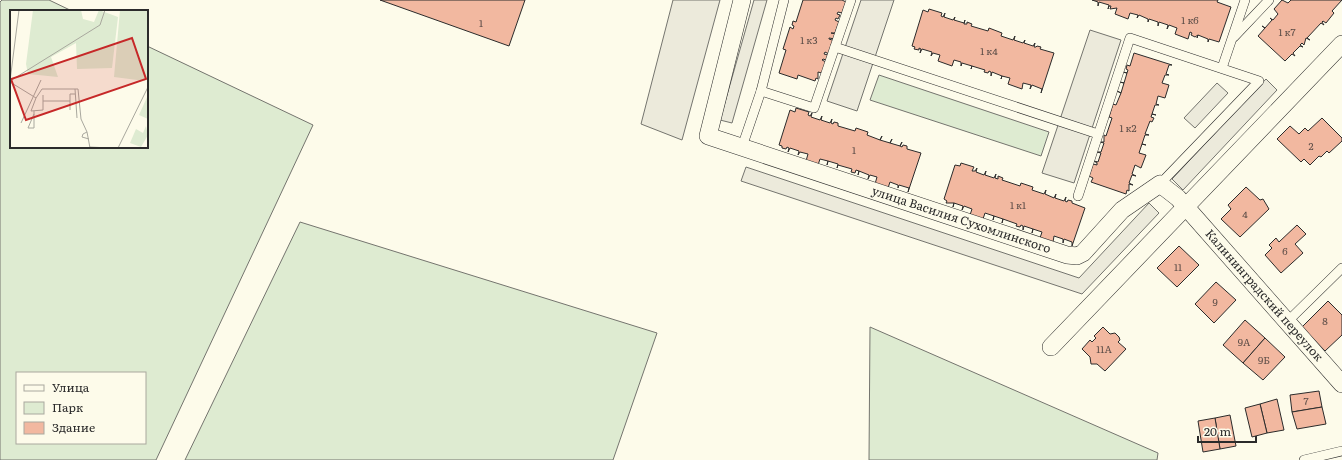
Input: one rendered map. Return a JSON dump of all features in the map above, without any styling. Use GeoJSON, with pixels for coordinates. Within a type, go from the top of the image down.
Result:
{"type":"FeatureCollection","features":[{"type":"Feature","properties":{"kind":"street","name":"улица Василия Сухомлинского"},"geometry":{"type":"LineString","coordinates":[[742,0],[708,136],[1067,255],[1077,256],[1083,253],[1122,210],[1160,184]]}},
{"type":"Feature","properties":{"kind":"street"},"geometry":{"type":"LineString","coordinates":[[1051,347],[1342,44]]}},
{"type":"Feature","properties":{"kind":"street"},"geometry":{"type":"LineString","coordinates":[[1160,184],[1178,198],[1184,208]]}},
{"type":"Feature","properties":{"kind":"street","name":"Калининградский переулок"},"geometry":{"type":"LineString","coordinates":[[1184,208],[1288,321],[1342,384]]}},
{"type":"Feature","properties":{"kind":"lane"},"geometry":{"type":"LineString","coordinates":[[742,147],[761,91],[784,0]]}},
{"type":"Feature","properties":{"kind":"lane"},"geometry":{"type":"LineString","coordinates":[[761,91],[814,108],[851,0]]}},
{"type":"Feature","properties":{"kind":"lane"},"geometry":{"type":"LineString","coordinates":[[1222,68],[1245,0]]}},
{"type":"Feature","properties":{"kind":"lane"},"geometry":{"type":"LineString","coordinates":[[1232,39],[1269,0]]}},
{"type":"Feature","properties":{"kind":"lane"},"geometry":{"type":"LineString","coordinates":[[1078,196],[1130,38],[1259,81],[1160,184]]}},
{"type":"Feature","properties":{"kind":"lane"},"geometry":{"type":"LineString","coordinates":[[835,47],[1098,134]]}},
{"type":"Feature","properties":{"kind":"lane"},"geometry":{"type":"LineString","coordinates":[[1288,321],[1342,268]]}},
{"type":"Feature","properties":{"kind":"lane"},"geometry":{"type":"LineString","coordinates":[[1304,460],[1342,451]]}},
{"type":"Feature","properties":{"kind":"green space"},"geometry":{"type":"Polygon","coordinates":[[[2,0],[49,0],[70,10],[10,10],[10,148],[148,148],[148,46],[313,125],[156,460],[0,460],[0,2],[2,0]]]}},
{"type":"Feature","properties":{"kind":"green space"},"geometry":{"type":"Polygon","coordinates":[[[879,75],[1049,132],[1041,156],[870,100],[879,75]]]}},
{"type":"Feature","properties":{"kind":"green space"},"geometry":{"type":"Polygon","coordinates":[[[300,222],[657,333],[613,460],[185,460],[300,222]]]}},
{"type":"Feature","properties":{"kind":"green space"},"geometry":{"type":"Polygon","coordinates":[[[870,327],[1158,453],[1157,460],[869,460],[870,327]]]}},
{"type":"Feature","properties":{"kind":"shaded area"},"geometry":{"type":"Polygon","coordinates":[[[673,0],[720,0],[682,140],[641,124],[673,0]]]}},
{"type":"Feature","properties":{"kind":"shaded area"},"geometry":{"type":"Polygon","coordinates":[[[754,0],[767,0],[732,123],[720,120],[754,0]]]}},
{"type":"Feature","properties":{"kind":"shaded area"},"geometry":{"type":"Polygon","coordinates":[[[861,0],[894,0],[857,111],[827,101],[861,0]]]}},
{"type":"Feature","properties":{"kind":"shaded area"},"geometry":{"type":"Polygon","coordinates":[[[1090,30],[1121,40],[1074,183],[1042,173],[1090,30]]]}},
{"type":"Feature","properties":{"kind":"shaded area"},"geometry":{"type":"Polygon","coordinates":[[[1266,79],[1277,90],[1183,190],[1172,179],[1266,79]]]}},
{"type":"Feature","properties":{"kind":"shaded area"},"geometry":{"type":"Polygon","coordinates":[[[1217,83],[1228,93],[1195,128],[1184,118],[1217,83]]]}},
{"type":"Feature","properties":{"kind":"shaded area"},"geometry":{"type":"Polygon","coordinates":[[[746,167],[1079,278],[1149,203],[1159,213],[1082,294],[741,181],[746,167]]]}},
{"type":"Feature","properties":{"kind":"building"},"geometry":{"type":"Polygon","coordinates":[[[380,0],[525,0],[509,46],[380,0]]]}},
{"type":"Feature","properties":{"kind":"building"},"geometry":{"type":"Polygon","coordinates":[[[803,0],[842,0],[846,2],[842,13],[838,12],[837,14],[840,15],[838,19],[836,18],[835,20],[839,22],[835,33],[831,33],[836,34],[835,39],[829,38],[835,41],[831,55],[825,52],[824,54],[828,55],[826,60],[822,60],[826,62],[822,73],[818,72],[818,79],[816,78],[815,81],[798,75],[797,79],[779,73],[786,50],[783,49],[790,27],[793,29],[793,21],[796,22],[803,0]]]}},
{"type":"Feature","properties":{"kind":"building"},"geometry":{"type":"Polygon","coordinates":[[[1092,0],[1218,0],[1217,2],[1231,7],[1219,42],[1209,39],[1208,42],[1208,39],[1198,35],[1195,37],[1191,35],[1192,33],[1190,32],[1188,39],[1175,34],[1177,28],[1169,25],[1167,29],[1168,25],[1159,22],[1158,26],[1158,22],[1149,19],[1148,22],[1148,19],[1139,15],[1137,18],[1138,15],[1130,13],[1128,19],[1115,14],[1117,8],[1110,9],[1111,6],[1109,6],[1108,9],[1109,5],[1099,2],[1098,6],[1098,2],[1092,0]]]}},
{"type":"Feature","properties":{"kind":"building"},"geometry":{"type":"Polygon","coordinates":[[[1282,0],[1288,3],[1291,0],[1342,0],[1332,11],[1334,13],[1326,23],[1323,21],[1322,22],[1324,25],[1321,23],[1307,38],[1310,40],[1306,38],[1304,45],[1302,43],[1300,45],[1303,47],[1300,46],[1293,53],[1295,56],[1292,54],[1285,61],[1258,36],[1272,20],[1270,18],[1273,20],[1278,14],[1274,9],[1282,0]]]}},
{"type":"Feature","properties":{"kind":"building"},"geometry":{"type":"Polygon","coordinates":[[[929,9],[942,13],[941,16],[943,17],[945,13],[944,17],[953,20],[955,17],[954,20],[964,23],[965,20],[964,24],[967,24],[967,22],[972,24],[971,26],[988,31],[989,28],[1002,33],[1001,36],[1013,40],[1015,36],[1014,40],[1023,43],[1025,40],[1024,43],[1033,46],[1035,43],[1034,47],[1041,47],[1040,49],[1054,53],[1041,93],[1042,89],[1032,85],[1030,89],[1031,85],[1023,83],[1022,89],[1008,84],[1010,78],[992,72],[991,76],[991,72],[989,71],[988,73],[984,72],[985,70],[962,63],[961,66],[961,62],[954,60],[952,66],[938,61],[940,55],[933,53],[931,56],[932,52],[922,49],[920,53],[921,49],[914,49],[915,47],[912,46],[923,10],[928,12],[929,9]]]}},
{"type":"Feature","properties":{"kind":"building"},"geometry":{"type":"Polygon","coordinates":[[[1134,53],[1172,65],[1169,65],[1166,74],[1169,75],[1165,75],[1162,83],[1169,85],[1165,98],[1158,96],[1156,104],[1159,105],[1155,105],[1151,117],[1154,118],[1152,122],[1150,121],[1145,134],[1149,135],[1145,135],[1139,153],[1146,155],[1141,168],[1135,165],[1132,174],[1136,176],[1132,175],[1129,183],[1133,185],[1129,184],[1129,191],[1127,190],[1126,194],[1091,182],[1093,178],[1089,176],[1093,164],[1097,165],[1094,161],[1098,162],[1101,153],[1097,152],[1101,152],[1104,143],[1100,142],[1104,142],[1104,135],[1106,136],[1112,118],[1109,117],[1113,104],[1116,105],[1128,70],[1126,69],[1127,65],[1130,66],[1134,53]]]}},
{"type":"Feature","properties":{"kind":"building"},"geometry":{"type":"Polygon","coordinates":[[[796,108],[809,112],[808,115],[810,116],[812,113],[811,117],[820,120],[822,116],[821,120],[830,123],[832,119],[831,123],[838,123],[838,126],[855,131],[856,128],[868,132],[867,135],[880,140],[902,147],[903,145],[907,146],[907,149],[921,153],[908,192],[909,188],[899,185],[898,188],[898,185],[890,182],[888,188],[875,184],[877,177],[870,175],[868,179],[869,175],[859,171],[856,170],[855,173],[851,172],[852,169],[838,165],[837,168],[838,164],[820,159],[818,165],[806,161],[808,154],[800,152],[798,155],[799,151],[790,148],[788,152],[789,148],[782,148],[782,146],[779,145],[790,110],[795,112],[796,108]]]}},
{"type":"Feature","properties":{"kind":"building"},"geometry":{"type":"Polygon","coordinates":[[[1322,118],[1342,138],[1342,141],[1329,153],[1327,151],[1321,157],[1319,156],[1310,165],[1304,159],[1301,162],[1277,139],[1290,126],[1299,134],[1305,128],[1308,131],[1322,118]]]}},
{"type":"Feature","properties":{"kind":"building"},"geometry":{"type":"Polygon","coordinates":[[[961,163],[974,167],[972,171],[975,171],[977,168],[976,172],[984,175],[986,171],[985,175],[994,178],[996,174],[995,178],[998,179],[998,176],[1003,178],[1002,180],[1020,186],[1021,183],[1033,187],[1032,190],[1044,194],[1046,190],[1045,194],[1054,198],[1056,194],[1055,198],[1064,201],[1066,197],[1065,201],[1072,201],[1072,203],[1085,208],[1072,246],[1072,242],[1064,239],[1063,243],[1063,239],[1054,236],[1053,242],[1040,238],[1042,232],[1024,226],[1023,230],[1023,226],[1021,225],[1020,227],[1016,226],[1017,224],[985,213],[983,219],[970,215],[972,209],[964,206],[962,210],[963,206],[954,203],[946,203],[947,201],[944,199],[955,165],[960,166],[961,163]]]}},
{"type":"Feature","properties":{"kind":"building"},"geometry":{"type":"Polygon","coordinates":[[[1246,187],[1260,200],[1263,199],[1269,209],[1240,237],[1221,219],[1231,209],[1228,205],[1246,187]]]}},
{"type":"Feature","properties":{"kind":"building"},"geometry":{"type":"Polygon","coordinates":[[[1297,225],[1306,234],[1295,244],[1303,253],[1281,273],[1265,255],[1272,248],[1269,245],[1276,238],[1279,242],[1297,225]]]}},
{"type":"Feature","properties":{"kind":"building"},"geometry":{"type":"Polygon","coordinates":[[[1179,246],[1199,265],[1177,287],[1157,268],[1179,246]]]}},
{"type":"Feature","properties":{"kind":"building"},"geometry":{"type":"Polygon","coordinates":[[[1216,282],[1236,300],[1214,323],[1195,304],[1216,282]]]}},
{"type":"Feature","properties":{"kind":"building"},"geometry":{"type":"Polygon","coordinates":[[[1328,301],[1342,315],[1342,335],[1325,351],[1302,327],[1328,301]]]}},
{"type":"Feature","properties":{"kind":"building"},"geometry":{"type":"Polygon","coordinates":[[[1245,320],[1265,338],[1243,363],[1223,345],[1245,320]]]}},
{"type":"Feature","properties":{"kind":"building"},"geometry":{"type":"Polygon","coordinates":[[[1103,327],[1110,334],[1115,333],[1120,340],[1118,342],[1126,349],[1105,371],[1097,364],[1091,364],[1090,357],[1082,349],[1090,340],[1092,342],[1096,338],[1094,336],[1103,327]]]}},
{"type":"Feature","properties":{"kind":"building"},"geometry":{"type":"Polygon","coordinates":[[[1265,338],[1285,357],[1263,380],[1243,363],[1265,338]]]}},
{"type":"Feature","properties":{"kind":"building"},"geometry":{"type":"Polygon","coordinates":[[[1319,391],[1322,407],[1292,412],[1290,395],[1319,391]]]}},
{"type":"Feature","properties":{"kind":"building"},"geometry":{"type":"Polygon","coordinates":[[[1277,399],[1284,430],[1267,433],[1260,404],[1277,399]]]}},
{"type":"Feature","properties":{"kind":"building"},"geometry":{"type":"Polygon","coordinates":[[[1260,404],[1267,433],[1252,437],[1245,408],[1260,404]]]}},
{"type":"Feature","properties":{"kind":"building"},"geometry":{"type":"Polygon","coordinates":[[[1322,407],[1326,424],[1297,429],[1292,412],[1322,407]]]}},
{"type":"Feature","properties":{"kind":"building"},"geometry":{"type":"Polygon","coordinates":[[[1230,415],[1236,446],[1220,449],[1215,418],[1230,415]]]}},
{"type":"Feature","properties":{"kind":"building"},"geometry":{"type":"Polygon","coordinates":[[[1215,418],[1220,449],[1203,452],[1198,421],[1215,418]]]}}]}
